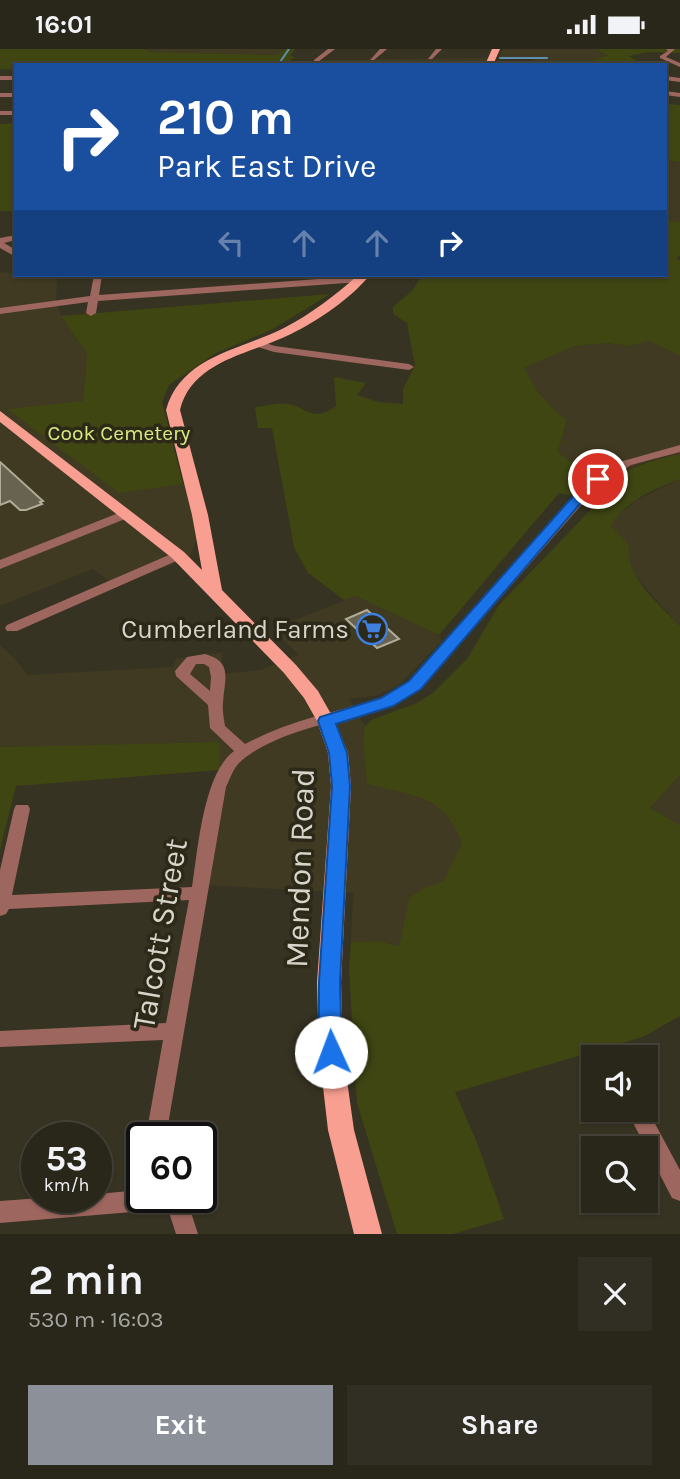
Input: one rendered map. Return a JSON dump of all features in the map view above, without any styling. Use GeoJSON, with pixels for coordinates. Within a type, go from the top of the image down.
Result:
{"type":"FeatureCollection","features":[{"type":"Feature","properties":{"kind":"main road"},"geometry":{"type":"LineString","coordinates":[[214,593],[200,515],[173,402],[180,389],[199,372],[288,330],[362,277]]}},
{"type":"Feature","properties":{"kind":"main road","name":"Mendon Road"},"geometry":{"type":"LineString","coordinates":[[0,415],[126,514],[214,593],[300,680],[326,721],[338,753],[341,786],[329,982],[332,1065],[341,1130],[368,1234]]}},
{"type":"Feature","properties":{"kind":"main road"},"geometry":{"type":"LineString","coordinates":[[174,559],[194,542],[200,515]]}},
{"type":"Feature","properties":{"kind":"main road"},"geometry":{"type":"LineString","coordinates":[[174,559],[205,543]]}},
{"type":"Feature","properties":{"kind":"street"},"geometry":{"type":"LineString","coordinates":[[316,61],[332,49]]}},
{"type":"Feature","properties":{"kind":"street"},"geometry":{"type":"LineString","coordinates":[[372,59],[384,49]]}},
{"type":"Feature","properties":{"kind":"street"},"geometry":{"type":"LineString","coordinates":[[430,58],[439,49]]}},
{"type":"Feature","properties":{"kind":"street"},"geometry":{"type":"LineString","coordinates":[[668,49],[673,50],[662,57],[680,65]]}},
{"type":"Feature","properties":{"kind":"street"},"geometry":{"type":"LineString","coordinates":[[91,313],[98,277]]}},
{"type":"Feature","properties":{"kind":"street"},"geometry":{"type":"LineString","coordinates":[[0,311],[94,298],[309,278],[362,277]]}},
{"type":"Feature","properties":{"kind":"street"},"geometry":{"type":"LineString","coordinates":[[256,343],[274,349],[409,367]]}},
{"type":"Feature","properties":{"kind":"street","name":"Talcott Street"},"geometry":{"type":"LineString","coordinates":[[159,1122],[218,787],[226,768],[262,740],[377,705],[407,692],[593,484],[627,463],[680,448]]}},
{"type":"Feature","properties":{"kind":"street"},"geometry":{"type":"LineString","coordinates":[[0,565],[126,514]]}},
{"type":"Feature","properties":{"kind":"street"},"geometry":{"type":"LineString","coordinates":[[12,628],[174,559]]}},
{"type":"Feature","properties":{"kind":"street"},"geometry":{"type":"LineString","coordinates":[[215,703],[218,728],[244,752]]}},
{"type":"Feature","properties":{"kind":"street"},"geometry":{"type":"LineString","coordinates":[[22,809],[1,906],[200,893]]}},
{"type":"Feature","properties":{"kind":"street"},"geometry":{"type":"LineString","coordinates":[[0,1039],[174,1031]]}},
{"type":"Feature","properties":{"kind":"street"},"geometry":{"type":"LineString","coordinates":[[643,1122],[680,1191]]}},
{"type":"Feature","properties":{"kind":"street"},"geometry":{"type":"LineString","coordinates":[[0,1212],[126,1202]]}},
{"type":"Feature","properties":{"kind":"street"},"geometry":{"type":"LineString","coordinates":[[180,1213],[187,1234]]}},
{"type":"Feature","properties":{"kind":"shaded area"},"geometry":{"type":"Polygon","coordinates":[[[144,49],[285,49],[278,55],[148,52],[144,49]]]}},
{"type":"Feature","properties":{"kind":"shaded area"},"geometry":{"type":"Polygon","coordinates":[[[503,49],[596,49],[609,56],[587,63],[544,63],[533,59],[498,58],[503,49]]]}},
{"type":"Feature","properties":{"kind":"shaded area"},"geometry":{"type":"Polygon","coordinates":[[[490,58],[489,63],[319,63],[322,60],[490,58]]]}},
{"type":"Feature","properties":{"kind":"shaded area"},"geometry":{"type":"Polygon","coordinates":[[[667,160],[680,162],[680,222],[667,220],[667,160]]]}},
{"type":"Feature","properties":{"kind":"shaded area"},"geometry":{"type":"Polygon","coordinates":[[[0,272],[14,273],[14,277],[57,278],[56,301],[61,316],[87,354],[83,401],[8,409],[119,492],[191,483],[201,529],[189,559],[114,585],[93,569],[0,606],[0,272]]]}},
{"type":"Feature","properties":{"kind":"shaded area"},"geometry":{"type":"Polygon","coordinates":[[[649,341],[680,356],[680,454],[650,460],[623,471],[602,485],[558,452],[567,420],[544,400],[529,380],[525,367],[576,346],[608,343],[629,346],[649,341]]]}},
{"type":"Feature","properties":{"kind":"shaded area"},"geometry":{"type":"Polygon","coordinates":[[[680,479],[680,626],[633,574],[611,526],[616,516],[637,500],[680,479]]]}},
{"type":"Feature","properties":{"kind":"shaded area"},"geometry":{"type":"Polygon","coordinates":[[[355,596],[439,635],[442,641],[398,686],[375,696],[349,699],[365,726],[363,741],[367,784],[411,793],[444,810],[457,829],[462,843],[443,883],[424,888],[399,946],[379,941],[351,942],[353,893],[204,885],[219,770],[218,742],[0,747],[0,645],[28,675],[173,667],[176,659],[223,652],[220,674],[261,670],[299,655],[272,629],[355,596]]]}},
{"type":"Feature","properties":{"kind":"shaded area"},"geometry":{"type":"Polygon","coordinates":[[[680,775],[680,825],[649,808],[680,775]]]}},
{"type":"Feature","properties":{"kind":"green space"},"geometry":{"type":"Polygon","coordinates":[[[0,49],[144,49],[150,52],[277,55],[285,49],[295,49],[290,56],[295,57],[290,61],[303,63],[14,63],[14,70],[0,69],[0,49]]]}},
{"type":"Feature","properties":{"kind":"green space"},"geometry":{"type":"Polygon","coordinates":[[[596,49],[680,49],[680,53],[648,52],[629,56],[641,63],[587,63],[608,56],[596,49]]]}},
{"type":"Feature","properties":{"kind":"green space"},"geometry":{"type":"Polygon","coordinates":[[[667,105],[680,105],[680,162],[667,160],[667,105]]]}},
{"type":"Feature","properties":{"kind":"green space"},"geometry":{"type":"Polygon","coordinates":[[[14,123],[14,211],[0,211],[0,124],[14,123]]]}},
{"type":"Feature","properties":{"kind":"green space"},"geometry":{"type":"Polygon","coordinates":[[[667,220],[680,222],[680,255],[677,258],[680,261],[680,356],[649,341],[629,346],[608,343],[576,346],[525,367],[542,397],[567,420],[558,452],[602,485],[640,465],[680,454],[680,479],[651,491],[632,503],[616,517],[611,526],[629,545],[632,569],[638,580],[680,626],[680,775],[650,808],[680,825],[680,1016],[643,1037],[616,1045],[581,1045],[581,1055],[455,1092],[478,1145],[504,1219],[453,1234],[397,1234],[357,1103],[349,969],[351,942],[379,941],[399,946],[410,897],[424,888],[443,882],[462,843],[455,827],[436,806],[412,795],[367,784],[363,741],[365,726],[373,719],[415,704],[433,693],[467,659],[499,605],[598,502],[559,493],[439,635],[355,596],[344,600],[308,573],[294,547],[272,428],[258,428],[255,407],[285,404],[316,414],[328,411],[336,406],[334,377],[366,383],[357,395],[378,402],[403,404],[403,389],[415,365],[407,323],[393,314],[393,307],[412,291],[421,277],[667,277],[667,220]]]}},
{"type":"Feature","properties":{"kind":"green space","name":"Cook Cemetery"},"geometry":{"type":"Polygon","coordinates":[[[330,294],[273,329],[216,353],[169,385],[162,402],[183,484],[119,493],[7,409],[83,401],[87,354],[61,316],[330,294]]]}},
{"type":"Feature","properties":{"kind":"green space"},"geometry":{"type":"Polygon","coordinates":[[[219,742],[219,770],[16,786],[0,850],[0,747],[219,742]]]}},
{"type":"Feature","properties":{"kind":"building"},"geometry":{"type":"Polygon","coordinates":[[[0,462],[43,501],[40,502],[42,504],[26,510],[20,510],[10,501],[0,505],[0,462]]]}},
{"type":"Feature","properties":{"kind":"building","name":"Cumberland Farms"},"geometry":{"type":"Polygon","coordinates":[[[367,610],[399,639],[377,648],[346,619],[367,610]]]}},
{"type":"Feature","properties":{"kind":"waterway"},"geometry":{"type":"LineString","coordinates":[[279,63],[289,49]]}},
{"type":"Feature","properties":{"kind":"waterway"},"geometry":{"type":"LineString","coordinates":[[500,58],[547,58]]}},
{"type":"Feature","properties":{"kind":"place","name":"Cumberland Farms"},"geometry":{"type":"Point","coordinates":[372,629]}},
{"type":"Feature","properties":{"kind":"route"},"geometry":{"type":"LineString","coordinates":[[331,1052],[329,982],[341,786],[338,753],[326,721],[387,702],[415,685],[586,489],[598,479]]}}]}
